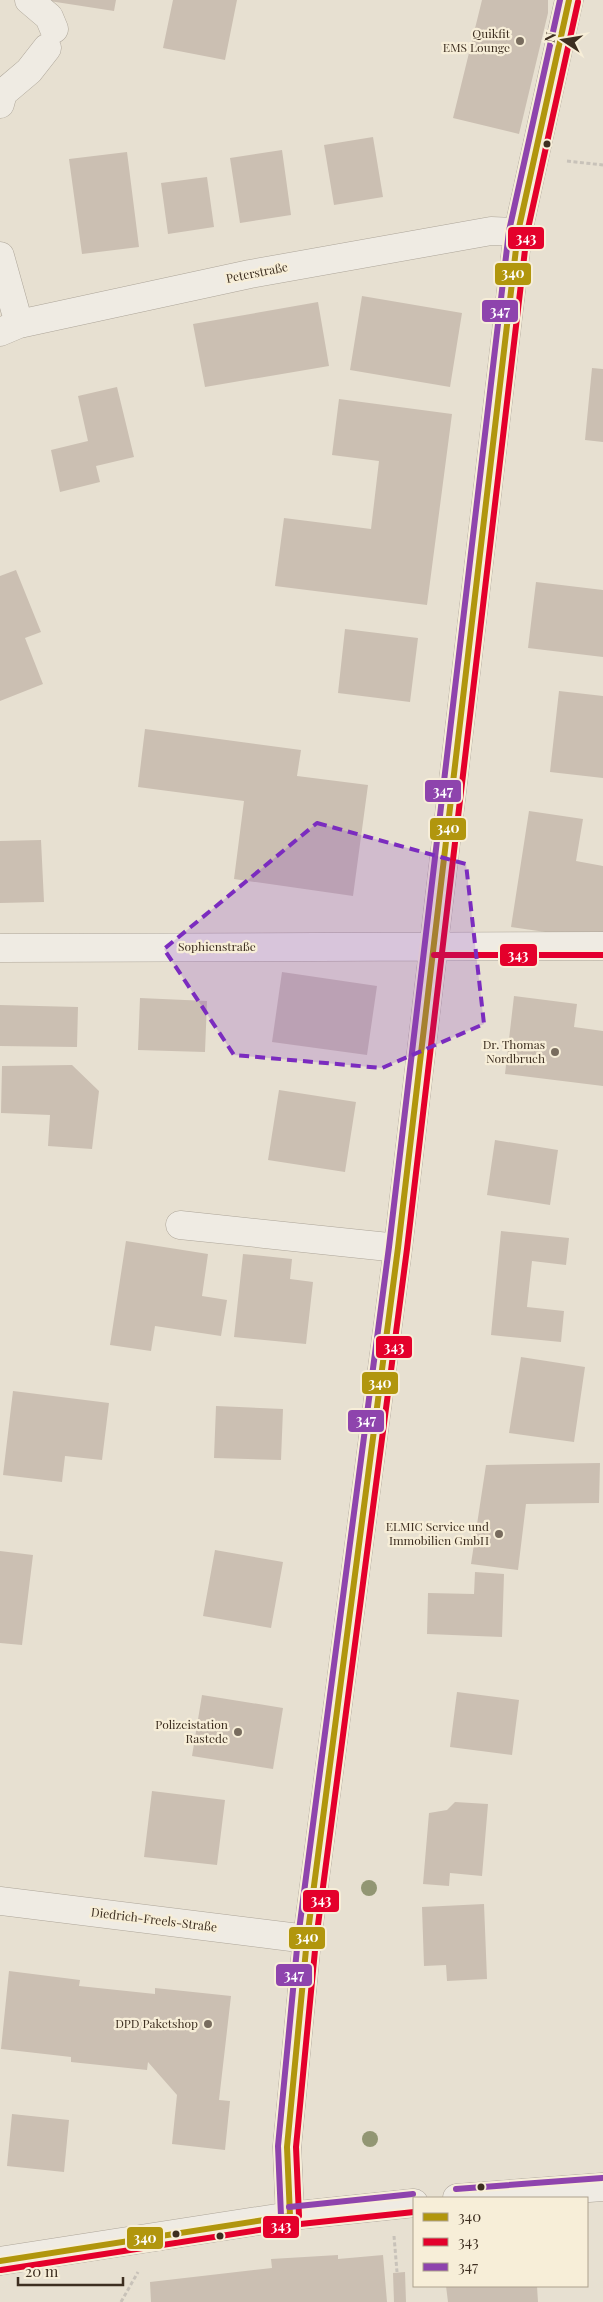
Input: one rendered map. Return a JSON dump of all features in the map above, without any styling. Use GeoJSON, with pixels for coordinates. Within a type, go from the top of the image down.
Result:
{"type":"FeatureCollection","features":[{"type":"Feature","properties":{"kind":"street"},"geometry":{"type":"LineString","coordinates":[[0,104],[3,93],[29,71],[51,38],[49,16],[28,0]]}},
{"type":"Feature","properties":{"kind":"street"},"geometry":{"type":"LineString","coordinates":[[290,2216],[287,2147],[307,1938],[398,1248],[518,232],[569,0]]}},
{"type":"Feature","properties":{"kind":"street","name":"Peterstraße"},"geometry":{"type":"LineString","coordinates":[[9,328],[250,274],[491,231],[518,232]]}},
{"type":"Feature","properties":{"kind":"street"},"geometry":{"type":"LineString","coordinates":[[0,256],[9,328]]}},
{"type":"Feature","properties":{"kind":"street","name":"Sophienstraße"},"geometry":{"type":"LineString","coordinates":[[0,948],[603,946]]}},
{"type":"Feature","properties":{"kind":"street"},"geometry":{"type":"LineString","coordinates":[[180,1225],[398,1248]]}},
{"type":"Feature","properties":{"kind":"street","name":"Diedrich-Freels-Straße"},"geometry":{"type":"LineString","coordinates":[[0,1901],[307,1938]]}},
{"type":"Feature","properties":{"kind":"street"},"geometry":{"type":"LineString","coordinates":[[469,2197],[603,2187]]}},
{"type":"Feature","properties":{"kind":"street"},"geometry":{"type":"LineString","coordinates":[[0,2261],[290,2216],[413,2203]]}},
{"type":"Feature","properties":{"kind":"highlighted area"},"geometry":{"type":"Polygon","coordinates":[[[317,823],[466,864],[484,1024],[382,1068],[234,1055],[164,949],[317,823]]]}},
{"type":"Feature","properties":{"kind":"building"},"geometry":{"type":"Polygon","coordinates":[[[43,0],[116,0],[114,11],[43,0]]]}},
{"type":"Feature","properties":{"kind":"building"},"geometry":{"type":"Polygon","coordinates":[[[173,0],[237,0],[225,60],[163,48],[173,0]]]}},
{"type":"Feature","properties":{"kind":"building"},"geometry":{"type":"Polygon","coordinates":[[[482,0],[548,0],[548,13],[519,134],[453,118],[482,0]]]}},
{"type":"Feature","properties":{"kind":"building"},"geometry":{"type":"Polygon","coordinates":[[[373,137],[383,197],[334,205],[324,145],[373,137]]]}},
{"type":"Feature","properties":{"kind":"building"},"geometry":{"type":"Polygon","coordinates":[[[282,150],[291,215],[240,223],[230,158],[282,150]]]}},
{"type":"Feature","properties":{"kind":"building"},"geometry":{"type":"Polygon","coordinates":[[[127,152],[139,247],[82,254],[69,159],[127,152]]]}},
{"type":"Feature","properties":{"kind":"building"},"geometry":{"type":"Polygon","coordinates":[[[207,177],[214,227],[168,234],[161,183],[207,177]]]}},
{"type":"Feature","properties":{"kind":"building"},"geometry":{"type":"Polygon","coordinates":[[[362,296],[462,313],[450,387],[350,370],[362,296]]]}},
{"type":"Feature","properties":{"kind":"building"},"geometry":{"type":"Polygon","coordinates":[[[318,302],[329,366],[205,387],[193,324],[318,302]]]}},
{"type":"Feature","properties":{"kind":"building"},"geometry":{"type":"Polygon","coordinates":[[[592,368],[603,369],[603,442],[585,440],[592,368]]]}},
{"type":"Feature","properties":{"kind":"building"},"geometry":{"type":"Polygon","coordinates":[[[117,387],[134,457],[96,466],[100,482],[60,492],[51,450],[88,441],[78,396],[117,387]]]}},
{"type":"Feature","properties":{"kind":"building"},"geometry":{"type":"Polygon","coordinates":[[[339,399],[452,414],[427,605],[275,586],[284,518],[371,529],[379,461],[332,455],[339,399]]]}},
{"type":"Feature","properties":{"kind":"building"},"geometry":{"type":"Polygon","coordinates":[[[16,570],[41,632],[25,638],[43,684],[0,701],[0,576],[16,570]]]}},
{"type":"Feature","properties":{"kind":"building"},"geometry":{"type":"Polygon","coordinates":[[[536,582],[603,590],[603,657],[528,648],[536,582]]]}},
{"type":"Feature","properties":{"kind":"building"},"geometry":{"type":"Polygon","coordinates":[[[345,629],[418,638],[410,702],[338,693],[345,629]]]}},
{"type":"Feature","properties":{"kind":"building"},"geometry":{"type":"Polygon","coordinates":[[[559,691],[603,696],[603,778],[550,772],[559,691]]]}},
{"type":"Feature","properties":{"kind":"building"},"geometry":{"type":"Polygon","coordinates":[[[145,729],[301,750],[297,776],[368,785],[353,896],[234,879],[244,801],[138,787],[145,729]]]}},
{"type":"Feature","properties":{"kind":"building"},"geometry":{"type":"Polygon","coordinates":[[[529,811],[583,819],[576,861],[603,866],[603,934],[566,935],[511,927],[529,811]]]}},
{"type":"Feature","properties":{"kind":"building"},"geometry":{"type":"Polygon","coordinates":[[[41,840],[44,902],[0,903],[0,841],[41,840]]]}},
{"type":"Feature","properties":{"kind":"building"},"geometry":{"type":"Polygon","coordinates":[[[282,972],[377,986],[367,1055],[272,1042],[282,972]]]}},
{"type":"Feature","properties":{"kind":"building","name":"Dr. Thomas Nordbruch"},"geometry":{"type":"Polygon","coordinates":[[[514,996],[577,1004],[574,1027],[603,1031],[603,1086],[505,1074],[514,996]]]}},
{"type":"Feature","properties":{"kind":"building"},"geometry":{"type":"Polygon","coordinates":[[[140,998],[207,1001],[205,1052],[138,1050],[140,998]]]}},
{"type":"Feature","properties":{"kind":"building"},"geometry":{"type":"Polygon","coordinates":[[[0,1005],[78,1007],[77,1047],[0,1046],[0,1005]]]}},
{"type":"Feature","properties":{"kind":"building"},"geometry":{"type":"Polygon","coordinates":[[[72,1065],[99,1091],[92,1149],[48,1146],[50,1115],[1,1113],[2,1066],[72,1065]]]}},
{"type":"Feature","properties":{"kind":"building"},"geometry":{"type":"Polygon","coordinates":[[[279,1090],[356,1102],[345,1172],[268,1160],[279,1090]]]}},
{"type":"Feature","properties":{"kind":"building"},"geometry":{"type":"Polygon","coordinates":[[[495,1140],[558,1150],[550,1205],[487,1195],[495,1140]]]}},
{"type":"Feature","properties":{"kind":"building"},"geometry":{"type":"Polygon","coordinates":[[[501,1231],[569,1238],[566,1265],[532,1261],[527,1307],[564,1311],[561,1342],[491,1335],[501,1231]]]}},
{"type":"Feature","properties":{"kind":"building"},"geometry":{"type":"Polygon","coordinates":[[[126,1241],[208,1254],[202,1296],[227,1300],[221,1336],[155,1326],[151,1351],[110,1345],[126,1241]]]}},
{"type":"Feature","properties":{"kind":"building"},"geometry":{"type":"Polygon","coordinates":[[[243,1254],[292,1259],[290,1279],[313,1282],[306,1344],[234,1337],[243,1254]]]}},
{"type":"Feature","properties":{"kind":"building"},"geometry":{"type":"Polygon","coordinates":[[[521,1357],[585,1367],[574,1442],[509,1433],[521,1357]]]}},
{"type":"Feature","properties":{"kind":"building"},"geometry":{"type":"Polygon","coordinates":[[[13,1391],[109,1403],[102,1460],[65,1456],[62,1482],[3,1475],[13,1391]]]}},
{"type":"Feature","properties":{"kind":"building"},"geometry":{"type":"Polygon","coordinates":[[[216,1406],[283,1409],[281,1460],[214,1458],[216,1406]]]}},
{"type":"Feature","properties":{"kind":"building","name":"ELMIC Service und Immobilien GmbH"},"geometry":{"type":"Polygon","coordinates":[[[600,1463],[599,1503],[526,1504],[518,1570],[471,1564],[486,1465],[600,1463]]]}},
{"type":"Feature","properties":{"kind":"building"},"geometry":{"type":"Polygon","coordinates":[[[215,1550],[283,1562],[271,1628],[203,1616],[215,1550]]]}},
{"type":"Feature","properties":{"kind":"building"},"geometry":{"type":"Polygon","coordinates":[[[0,1551],[33,1555],[22,1645],[0,1643],[0,1551]]]}},
{"type":"Feature","properties":{"kind":"building"},"geometry":{"type":"Polygon","coordinates":[[[475,1572],[504,1574],[502,1637],[427,1634],[428,1593],[474,1594],[475,1572]]]}},
{"type":"Feature","properties":{"kind":"building"},"geometry":{"type":"Polygon","coordinates":[[[457,1692],[519,1700],[512,1755],[450,1747],[457,1692]]]}},
{"type":"Feature","properties":{"kind":"building","name":"Polizeistation Rastede"},"geometry":{"type":"Polygon","coordinates":[[[202,1695],[283,1708],[273,1769],[192,1756],[202,1695]]]}},
{"type":"Feature","properties":{"kind":"building"},"geometry":{"type":"Polygon","coordinates":[[[152,1791],[225,1800],[217,1865],[144,1857],[152,1791]]]}},
{"type":"Feature","properties":{"kind":"building"},"geometry":{"type":"Polygon","coordinates":[[[455,1802],[488,1804],[482,1876],[450,1873],[449,1886],[423,1884],[429,1813],[447,1810],[455,1802]]]}},
{"type":"Feature","properties":{"kind":"building"},"geometry":{"type":"Polygon","coordinates":[[[484,1904],[487,1979],[447,1981],[446,1965],[424,1966],[422,1907],[484,1904]]]}},
{"type":"Feature","properties":{"kind":"building"},"geometry":{"type":"Polygon","coordinates":[[[9,1971],[80,1980],[79,1986],[155,1994],[155,1988],[231,1996],[219,2100],[230,2101],[225,2150],[172,2144],[177,2095],[148,2062],[147,2070],[71,2062],[71,2057],[1,2049],[9,1971]]]}},
{"type":"Feature","properties":{"kind":"building"},"geometry":{"type":"Polygon","coordinates":[[[12,2114],[69,2120],[64,2172],[7,2166],[12,2114]]]}},
{"type":"Feature","properties":{"kind":"building"},"geometry":{"type":"Polygon","coordinates":[[[338,2255],[338,2259],[383,2255],[387,2302],[151,2302],[150,2282],[272,2268],[271,2259],[338,2255]]]}},
{"type":"Feature","properties":{"kind":"building"},"geometry":{"type":"Polygon","coordinates":[[[405,2272],[406,2302],[394,2302],[393,2273],[405,2272]]]}},
{"type":"Feature","properties":{"kind":"building"},"geometry":{"type":"Polygon","coordinates":[[[446,2287],[537,2287],[538,2302],[448,2302],[446,2287]]]}},
{"type":"Feature","properties":{"kind":"transit line","name":"347"},"geometry":{"type":"LineString","coordinates":[[281,2216],[278,2146],[298,1938],[389,1247],[509,231],[560,0]]}},
{"type":"Feature","properties":{"kind":"transit line","name":"340"},"geometry":{"type":"LineString","coordinates":[[290,2216],[287,2147],[307,1939],[398,1248],[518,232],[569,0]]}},
{"type":"Feature","properties":{"kind":"transit line","name":"343"},"geometry":{"type":"LineString","coordinates":[[299,2216],[296,2147],[316,1940],[407,1249],[527,233],[578,2]]}},
{"type":"Feature","properties":{"kind":"transit line","name":"343"},"geometry":{"type":"LineString","coordinates":[[434,955],[603,955]]}},
{"type":"Feature","properties":{"kind":"transit line","name":"347"},"geometry":{"type":"LineString","coordinates":[[456,2189],[602,2178]]}},
{"type":"Feature","properties":{"kind":"transit line","name":"347"},"geometry":{"type":"LineString","coordinates":[[289,2207],[413,2194]]}},
{"type":"Feature","properties":{"kind":"transit line","name":"343"},"geometry":{"type":"LineString","coordinates":[[1,2270],[291,2225],[413,2212]]}},
{"type":"Feature","properties":{"kind":"transit line","name":"340"},"geometry":{"type":"LineString","coordinates":[[0,2261],[290,2216]]}},
{"type":"Feature","properties":{"kind":"place","name":"Quikfit EMS Lounge"},"geometry":{"type":"Point","coordinates":[520,41]}},
{"type":"Feature","properties":{"kind":"place","name":"Dr. Thomas Nordbruch"},"geometry":{"type":"Point","coordinates":[555,1052]}},
{"type":"Feature","properties":{"kind":"place","name":"ELMIC Service und Immobilien GmbH"},"geometry":{"type":"Point","coordinates":[499,1534]}},
{"type":"Feature","properties":{"kind":"place","name":"Polizeistation Rastede"},"geometry":{"type":"Point","coordinates":[238,1732]}},
{"type":"Feature","properties":{"kind":"place","name":"DPD Paketshop"},"geometry":{"type":"Point","coordinates":[208,2024]}}]}
